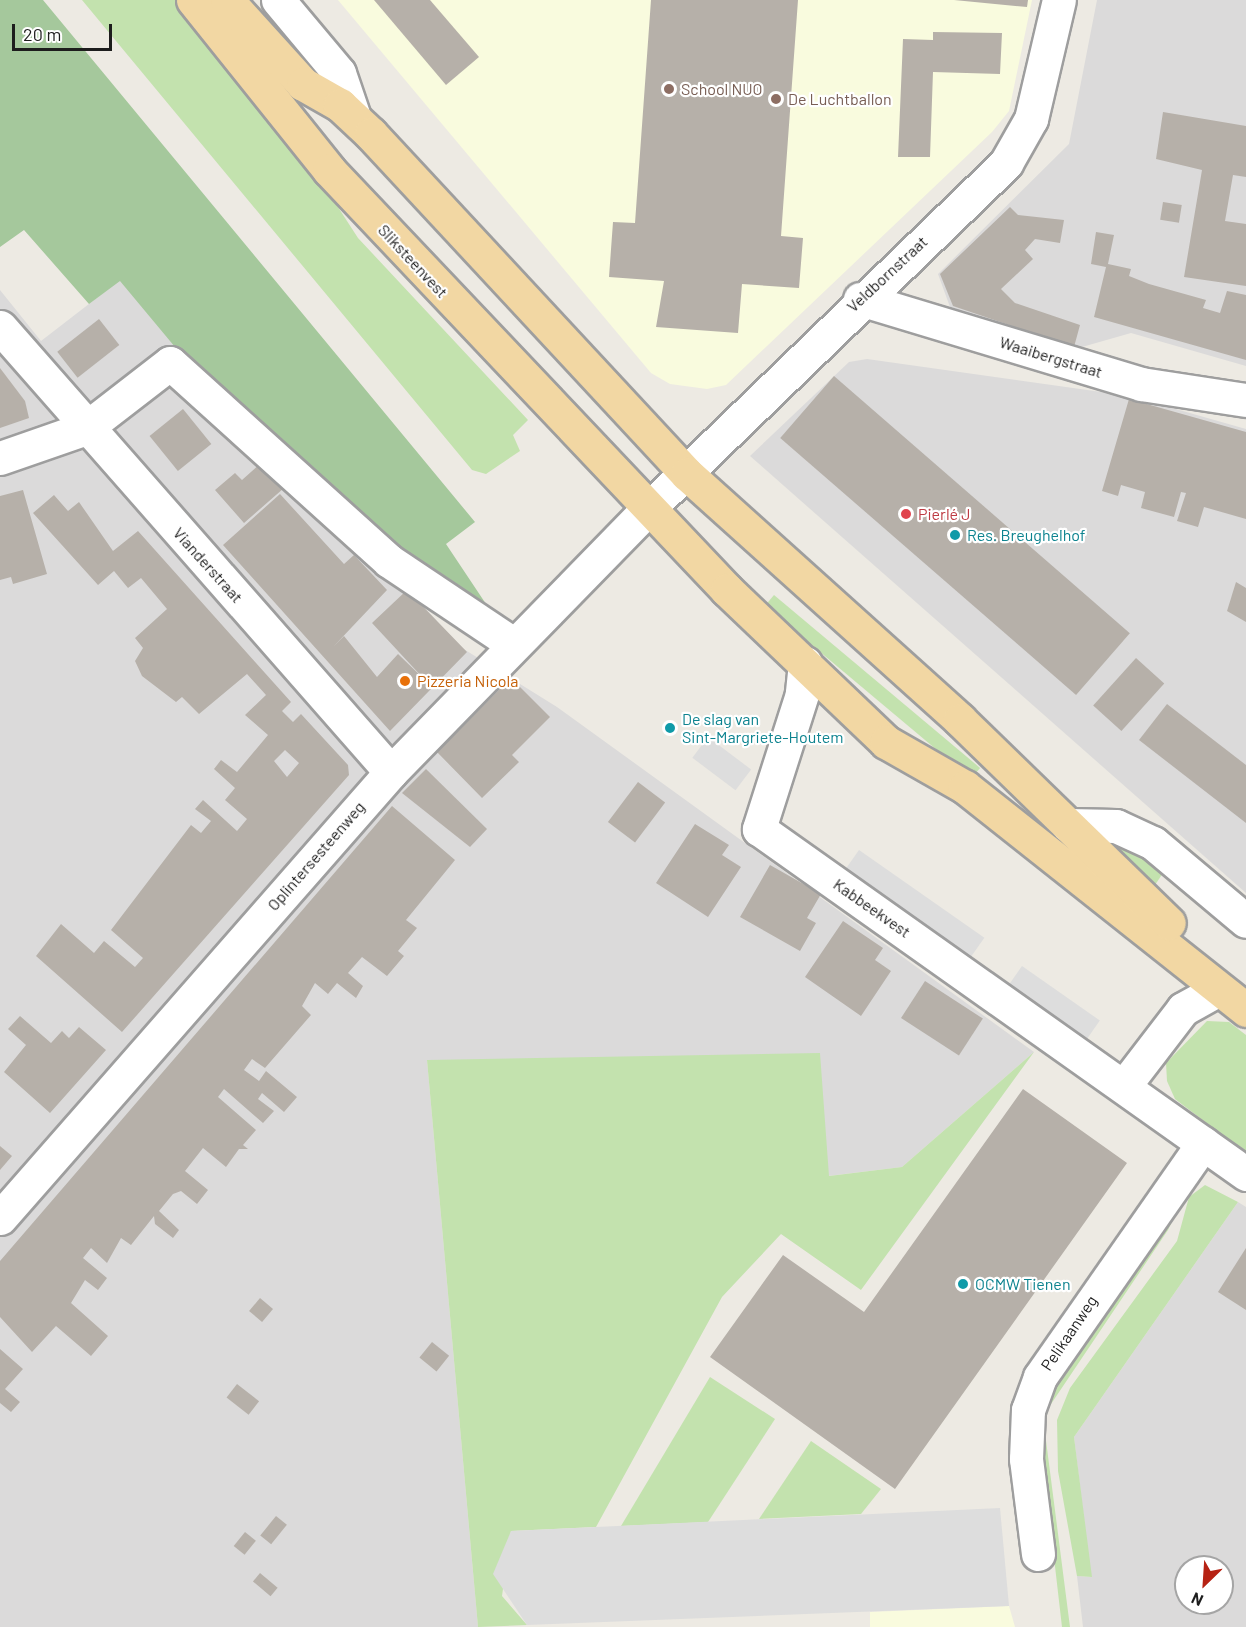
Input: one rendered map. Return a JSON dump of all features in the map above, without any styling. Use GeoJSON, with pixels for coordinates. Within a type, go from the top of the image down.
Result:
{"type":"FeatureCollection","features":[{"type":"Feature","properties":{"kind":"main road","name":"Sliksteenvest"},"geometry":{"type":"LineString","coordinates":[[193,0],[328,170],[648,509]]}},
{"type":"Feature","properties":{"kind":"main road"},"geometry":{"type":"LineString","coordinates":[[227,0],[303,84],[354,117],[687,474],[1068,825],[1233,988],[1246,1010]]}},
{"type":"Feature","properties":{"kind":"main road"},"geometry":{"type":"LineString","coordinates":[[648,509],[886,742],[965,787],[1233,988]]}},
{"type":"Feature","properties":{"kind":"street"},"geometry":{"type":"LineString","coordinates":[[278,0],[339,73],[354,117]]}},
{"type":"Feature","properties":{"kind":"street","name":"Veldbornstraat"},"geometry":{"type":"LineString","coordinates":[[648,509],[687,474],[860,299],[1005,163],[1034,111],[1059,0]]}},
{"type":"Feature","properties":{"kind":"street","name":"Waaibergstraat"},"geometry":{"type":"LineString","coordinates":[[860,299],[1141,384],[1246,400]]}},
{"type":"Feature","properties":{"kind":"street","name":"Vianderstraat"},"geometry":{"type":"LineString","coordinates":[[0,327],[86,428],[391,772]]}},
{"type":"Feature","properties":{"kind":"street"},"geometry":{"type":"LineString","coordinates":[[0,458],[86,428],[170,363],[389,561],[513,644]]}},
{"type":"Feature","properties":{"kind":"street","name":"Oplintersesteenweg"},"geometry":{"type":"LineString","coordinates":[[0,1218],[391,772],[513,644],[648,509]]}},
{"type":"Feature","properties":{"kind":"street","name":"Kabbeekvest"},"geometry":{"type":"LineString","coordinates":[[805,663],[802,694],[759,829],[1246,1174]]}},
{"type":"Feature","properties":{"kind":"street"},"geometry":{"type":"LineString","coordinates":[[1068,825],[1116,826],[1153,843],[1246,921]]}},
{"type":"Feature","properties":{"kind":"street"},"geometry":{"type":"LineString","coordinates":[[1124,1086],[1183,1009],[1233,988]]}},
{"type":"Feature","properties":{"kind":"street","name":"Pelikaanweg"},"geometry":{"type":"LineString","coordinates":[[1038,1554],[1026,1459],[1029,1410],[1040,1377],[1203,1143]]}},
{"type":"Feature","properties":{"kind":"shaded area"},"geometry":{"type":"Polygon","coordinates":[[[338,0],[1032,0],[1009,111],[992,132],[726,385],[707,389],[670,384],[651,373],[338,0]]]}},
{"type":"Feature","properties":{"kind":"shaded area"},"geometry":{"type":"Polygon","coordinates":[[[1097,0],[1246,0],[1246,366],[1131,333],[1075,349],[950,307],[938,274],[1069,144],[1097,0]]]}},
{"type":"Feature","properties":{"kind":"shaded area"},"geometry":{"type":"Polygon","coordinates":[[[120,280],[462,648],[557,707],[1034,1052],[902,1167],[828,1176],[427,1060],[478,1627],[0,1627],[0,290],[41,341],[120,280]]]}},
{"type":"Feature","properties":{"kind":"shaded area"},"geometry":{"type":"Polygon","coordinates":[[[867,359],[1130,396],[1246,429],[1246,893],[750,456],[849,362],[867,359]]]}},
{"type":"Feature","properties":{"kind":"shaded area"},"geometry":{"type":"Polygon","coordinates":[[[708,737],[751,769],[735,790],[692,758],[708,737]]]}},
{"type":"Feature","properties":{"kind":"shaded area"},"geometry":{"type":"Polygon","coordinates":[[[859,850],[984,938],[969,959],[844,871],[859,850]]]}},
{"type":"Feature","properties":{"kind":"shaded area"},"geometry":{"type":"Polygon","coordinates":[[[1022,966],[1100,1020],[1086,1040],[1008,986],[1022,966]]]}},
{"type":"Feature","properties":{"kind":"shaded area"},"geometry":{"type":"Polygon","coordinates":[[[1238,1202],[1246,1207],[1246,1627],[1083,1627],[1077,1576],[1091,1577],[1074,1437],[1238,1202]]]}},
{"type":"Feature","properties":{"kind":"shaded area"},"geometry":{"type":"Polygon","coordinates":[[[1000,1508],[1009,1606],[527,1625],[493,1574],[511,1531],[1000,1508]]]}},
{"type":"Feature","properties":{"kind":"shaded area"},"geometry":{"type":"Polygon","coordinates":[[[1009,1606],[1015,1627],[870,1627],[870,1612],[1009,1606]]]}},
{"type":"Feature","properties":{"kind":"green space"},"geometry":{"type":"Polygon","coordinates":[[[0,0],[43,0],[475,522],[446,544],[486,604],[384,539],[200,377],[120,281],[89,304],[24,230],[0,247],[0,0]]]}},
{"type":"Feature","properties":{"kind":"green space"},"geometry":{"type":"Polygon","coordinates":[[[82,0],[182,0],[290,133],[358,238],[528,420],[513,435],[520,451],[486,474],[472,470],[82,0]]]}},
{"type":"Feature","properties":{"kind":"green space"},"geometry":{"type":"Polygon","coordinates":[[[774,595],[980,768],[971,779],[765,606],[774,595]]]}},
{"type":"Feature","properties":{"kind":"green space"},"geometry":{"type":"Polygon","coordinates":[[[1100,839],[1137,847],[1167,867],[1149,894],[1100,839]]]}},
{"type":"Feature","properties":{"kind":"green space"},"geometry":{"type":"Polygon","coordinates":[[[1207,1021],[1229,1022],[1246,1035],[1246,1153],[1175,1099],[1167,1081],[1166,1063],[1207,1021]]]}},
{"type":"Feature","properties":{"kind":"green space"},"geometry":{"type":"Polygon","coordinates":[[[1034,1052],[861,1290],[781,1234],[722,1297],[596,1527],[511,1531],[502,1596],[527,1625],[478,1627],[427,1060],[820,1053],[829,1176],[902,1167],[1034,1052]]]}},
{"type":"Feature","properties":{"kind":"green space"},"geometry":{"type":"Polygon","coordinates":[[[1205,1185],[1238,1202],[1074,1437],[1092,1577],[1077,1576],[1058,1471],[1057,1420],[1070,1388],[1177,1241],[1189,1197],[1205,1185]]]}},
{"type":"Feature","properties":{"kind":"green space"},"geometry":{"type":"Polygon","coordinates":[[[1182,1201],[1168,1230],[1049,1407],[1044,1425],[1070,1627],[1062,1627],[1038,1419],[1060,1371],[1182,1201]]]}},
{"type":"Feature","properties":{"kind":"green space"},"geometry":{"type":"Polygon","coordinates":[[[710,1377],[775,1419],[708,1522],[621,1526],[710,1377]]]}},
{"type":"Feature","properties":{"kind":"green space"},"geometry":{"type":"Polygon","coordinates":[[[811,1441],[881,1489],[861,1514],[759,1519],[811,1441]]]}},
{"type":"Feature","properties":{"kind":"building"},"geometry":{"type":"Polygon","coordinates":[[[374,0],[430,0],[479,57],[446,85],[374,0]]]}},
{"type":"Feature","properties":{"kind":"building"},"geometry":{"type":"Polygon","coordinates":[[[651,0],[798,0],[781,236],[803,238],[799,288],[742,284],[738,333],[656,327],[664,281],[609,277],[613,222],[635,223],[651,0]]]}},
{"type":"Feature","properties":{"kind":"building"},"geometry":{"type":"Polygon","coordinates":[[[954,0],[1028,0],[1027,7],[954,0]]]}},
{"type":"Feature","properties":{"kind":"building"},"geometry":{"type":"Polygon","coordinates":[[[933,32],[1002,33],[1000,74],[933,72],[930,157],[898,157],[903,39],[933,40],[933,32]]]}},
{"type":"Feature","properties":{"kind":"building"},"geometry":{"type":"Polygon","coordinates":[[[1163,112],[1246,126],[1246,177],[1233,175],[1225,221],[1246,224],[1246,286],[1184,277],[1202,170],[1156,159],[1163,112]]]}},
{"type":"Feature","properties":{"kind":"building"},"geometry":{"type":"Polygon","coordinates":[[[1163,202],[1182,205],[1179,223],[1160,220],[1163,202]]]}},
{"type":"Feature","properties":{"kind":"building"},"geometry":{"type":"Polygon","coordinates":[[[1010,207],[1018,215],[1064,220],[1060,243],[1035,239],[1025,250],[1033,259],[1001,289],[1015,303],[1080,325],[1074,347],[953,306],[940,274],[1010,207]]]}},
{"type":"Feature","properties":{"kind":"building"},"geometry":{"type":"Polygon","coordinates":[[[1096,232],[1114,235],[1108,264],[1131,269],[1129,276],[1149,284],[1206,300],[1203,308],[1220,313],[1227,291],[1246,295],[1246,360],[1094,317],[1106,267],[1091,264],[1096,232]]]}},
{"type":"Feature","properties":{"kind":"building"},"geometry":{"type":"Polygon","coordinates":[[[99,319],[119,345],[78,378],[57,352],[99,319]]]}},
{"type":"Feature","properties":{"kind":"building"},"geometry":{"type":"Polygon","coordinates":[[[0,368],[25,401],[29,418],[0,428],[0,368]]]}},
{"type":"Feature","properties":{"kind":"building","name":"Res. Breughelhof"},"geometry":{"type":"Polygon","coordinates":[[[834,376],[1130,633],[1076,695],[780,438],[834,376]]]}},
{"type":"Feature","properties":{"kind":"building"},"geometry":{"type":"Polygon","coordinates":[[[1129,399],[1246,432],[1246,519],[1204,507],[1198,527],[1177,521],[1186,493],[1181,492],[1174,517],[1141,508],[1145,492],[1121,485],[1118,496],[1102,491],[1129,399]]]}},
{"type":"Feature","properties":{"kind":"building"},"geometry":{"type":"Polygon","coordinates":[[[183,409],[211,444],[178,471],[150,436],[183,409]]]}},
{"type":"Feature","properties":{"kind":"building"},"geometry":{"type":"Polygon","coordinates":[[[262,462],[284,488],[244,523],[215,490],[235,473],[242,480],[262,462]]]}},
{"type":"Feature","properties":{"kind":"building"},"geometry":{"type":"Polygon","coordinates":[[[23,490],[47,574],[13,584],[11,577],[0,580],[0,496],[23,490]]]}},
{"type":"Feature","properties":{"kind":"building"},"geometry":{"type":"Polygon","coordinates":[[[280,494],[344,564],[354,555],[387,590],[334,646],[344,636],[377,677],[398,654],[424,679],[372,623],[407,590],[467,652],[390,731],[223,545],[280,494]]]}},
{"type":"Feature","properties":{"kind":"building"},"geometry":{"type":"Polygon","coordinates":[[[54,495],[68,511],[79,502],[113,551],[138,531],[291,702],[282,711],[293,722],[301,714],[348,765],[349,775],[122,1032],[36,956],[61,924],[94,953],[104,941],[135,967],[143,958],[111,930],[191,825],[201,833],[211,821],[195,809],[203,800],[237,831],[247,819],[225,800],[235,788],[214,769],[221,760],[237,772],[268,735],[245,715],[266,695],[247,674],[199,714],[182,697],[176,702],[142,676],[135,661],[143,648],[135,638],[167,609],[141,578],[128,588],[114,571],[98,585],[33,513],[54,495]],[[285,750],[274,761],[287,777],[299,763],[285,750]]]}},
{"type":"Feature","properties":{"kind":"building"},"geometry":{"type":"Polygon","coordinates":[[[1236,582],[1246,588],[1246,622],[1227,611],[1236,582]]]}},
{"type":"Feature","properties":{"kind":"building"},"geometry":{"type":"Polygon","coordinates":[[[1136,658],[1164,683],[1121,731],[1093,706],[1136,658]]]}},
{"type":"Feature","properties":{"kind":"building"},"geometry":{"type":"Polygon","coordinates":[[[511,678],[550,717],[512,755],[519,762],[482,798],[437,752],[511,678]]]}},
{"type":"Feature","properties":{"kind":"building"},"geometry":{"type":"Polygon","coordinates":[[[1167,704],[1246,765],[1246,823],[1139,740],[1167,704]]]}},
{"type":"Feature","properties":{"kind":"building"},"geometry":{"type":"Polygon","coordinates":[[[426,769],[487,829],[470,847],[402,793],[426,769]]]}},
{"type":"Feature","properties":{"kind":"building"},"geometry":{"type":"Polygon","coordinates":[[[638,782],[665,802],[635,842],[608,822],[638,782]]]}},
{"type":"Feature","properties":{"kind":"building"},"geometry":{"type":"Polygon","coordinates":[[[392,806],[455,860],[406,920],[417,928],[398,951],[404,956],[387,976],[362,957],[348,973],[363,986],[356,998],[337,983],[328,994],[315,983],[302,1006],[311,1015],[265,1068],[252,1059],[244,1070],[259,1081],[266,1071],[297,1097],[284,1112],[262,1093],[258,1099],[274,1111],[263,1123],[224,1089],[218,1097],[256,1130],[243,1145],[248,1149],[239,1149],[226,1167],[203,1148],[185,1171],[208,1190],[197,1204],[181,1191],[173,1194],[159,1211],[179,1230],[173,1238],[155,1224],[154,1216],[131,1245],[121,1238],[107,1263],[91,1248],[83,1258],[107,1278],[98,1290],[85,1280],[71,1303],[108,1336],[91,1356],[56,1326],[32,1352],[0,1317],[0,1261],[392,806]]]}},
{"type":"Feature","properties":{"kind":"building"},"geometry":{"type":"Polygon","coordinates":[[[695,824],[729,845],[722,855],[741,867],[708,917],[656,883],[695,824]]]}},
{"type":"Feature","properties":{"kind":"building"},"geometry":{"type":"Polygon","coordinates":[[[770,865],[821,894],[807,918],[816,923],[800,951],[740,917],[770,865]]]}},
{"type":"Feature","properties":{"kind":"building"},"geometry":{"type":"Polygon","coordinates":[[[843,921],[883,948],[875,960],[891,971],[861,1016],[805,977],[843,921]]]}},
{"type":"Feature","properties":{"kind":"building"},"geometry":{"type":"Polygon","coordinates":[[[925,981],[983,1019],[959,1055],[901,1018],[925,981]]]}},
{"type":"Feature","properties":{"kind":"building"},"geometry":{"type":"Polygon","coordinates":[[[20,1016],[51,1043],[62,1031],[69,1038],[79,1027],[106,1050],[50,1113],[4,1072],[26,1045],[8,1029],[20,1016]]]}},
{"type":"Feature","properties":{"kind":"building","name":"OCMW Tienen"},"geometry":{"type":"Polygon","coordinates":[[[1023,1089],[1127,1163],[895,1489],[710,1357],[783,1255],[864,1312],[1023,1089]]]}},
{"type":"Feature","properties":{"kind":"building"},"geometry":{"type":"Polygon","coordinates":[[[0,1146],[12,1156],[0,1170],[0,1146]]]}},
{"type":"Feature","properties":{"kind":"building"},"geometry":{"type":"Polygon","coordinates":[[[1246,1248],[1246,1310],[1218,1292],[1246,1248]]]}},
{"type":"Feature","properties":{"kind":"building"},"geometry":{"type":"Polygon","coordinates":[[[260,1298],[273,1309],[262,1322],[249,1311],[260,1298]]]}},
{"type":"Feature","properties":{"kind":"building"},"geometry":{"type":"Polygon","coordinates":[[[432,1342],[449,1356],[437,1371],[419,1358],[432,1342]]]}},
{"type":"Feature","properties":{"kind":"building"},"geometry":{"type":"Polygon","coordinates":[[[0,1349],[23,1369],[5,1389],[20,1402],[11,1412],[0,1403],[0,1349]]]}},
{"type":"Feature","properties":{"kind":"building"},"geometry":{"type":"Polygon","coordinates":[[[237,1384],[259,1401],[249,1415],[227,1397],[237,1384]]]}},
{"type":"Feature","properties":{"kind":"building"},"geometry":{"type":"Polygon","coordinates":[[[276,1516],[287,1525],[271,1544],[260,1535],[276,1516]]]}},
{"type":"Feature","properties":{"kind":"building"},"geometry":{"type":"Polygon","coordinates":[[[245,1532],[256,1541],[245,1555],[234,1546],[245,1532]]]}},
{"type":"Feature","properties":{"kind":"building"},"geometry":{"type":"Polygon","coordinates":[[[260,1573],[278,1588],[271,1596],[253,1581],[260,1573]]]}},
{"type":"Feature","properties":{"kind":"place","name":"School NUO"},"geometry":{"type":"Point","coordinates":[669,89]}},
{"type":"Feature","properties":{"kind":"place","name":"De Luchtballon"},"geometry":{"type":"Point","coordinates":[776,99]}},
{"type":"Feature","properties":{"kind":"place","name":"Pierlé J"},"geometry":{"type":"Point","coordinates":[906,514]}},
{"type":"Feature","properties":{"kind":"place","name":"Res. Breughelhof"},"geometry":{"type":"Point","coordinates":[955,535]}},
{"type":"Feature","properties":{"kind":"place","name":"Pizzeria Nicola"},"geometry":{"type":"Point","coordinates":[405,681]}},
{"type":"Feature","properties":{"kind":"place","name":"De slag van Sint-Margriete-Houtem"},"geometry":{"type":"Point","coordinates":[670,728]}},
{"type":"Feature","properties":{"kind":"place","name":"OCMW Tienen"},"geometry":{"type":"Point","coordinates":[963,1284]}}]}
